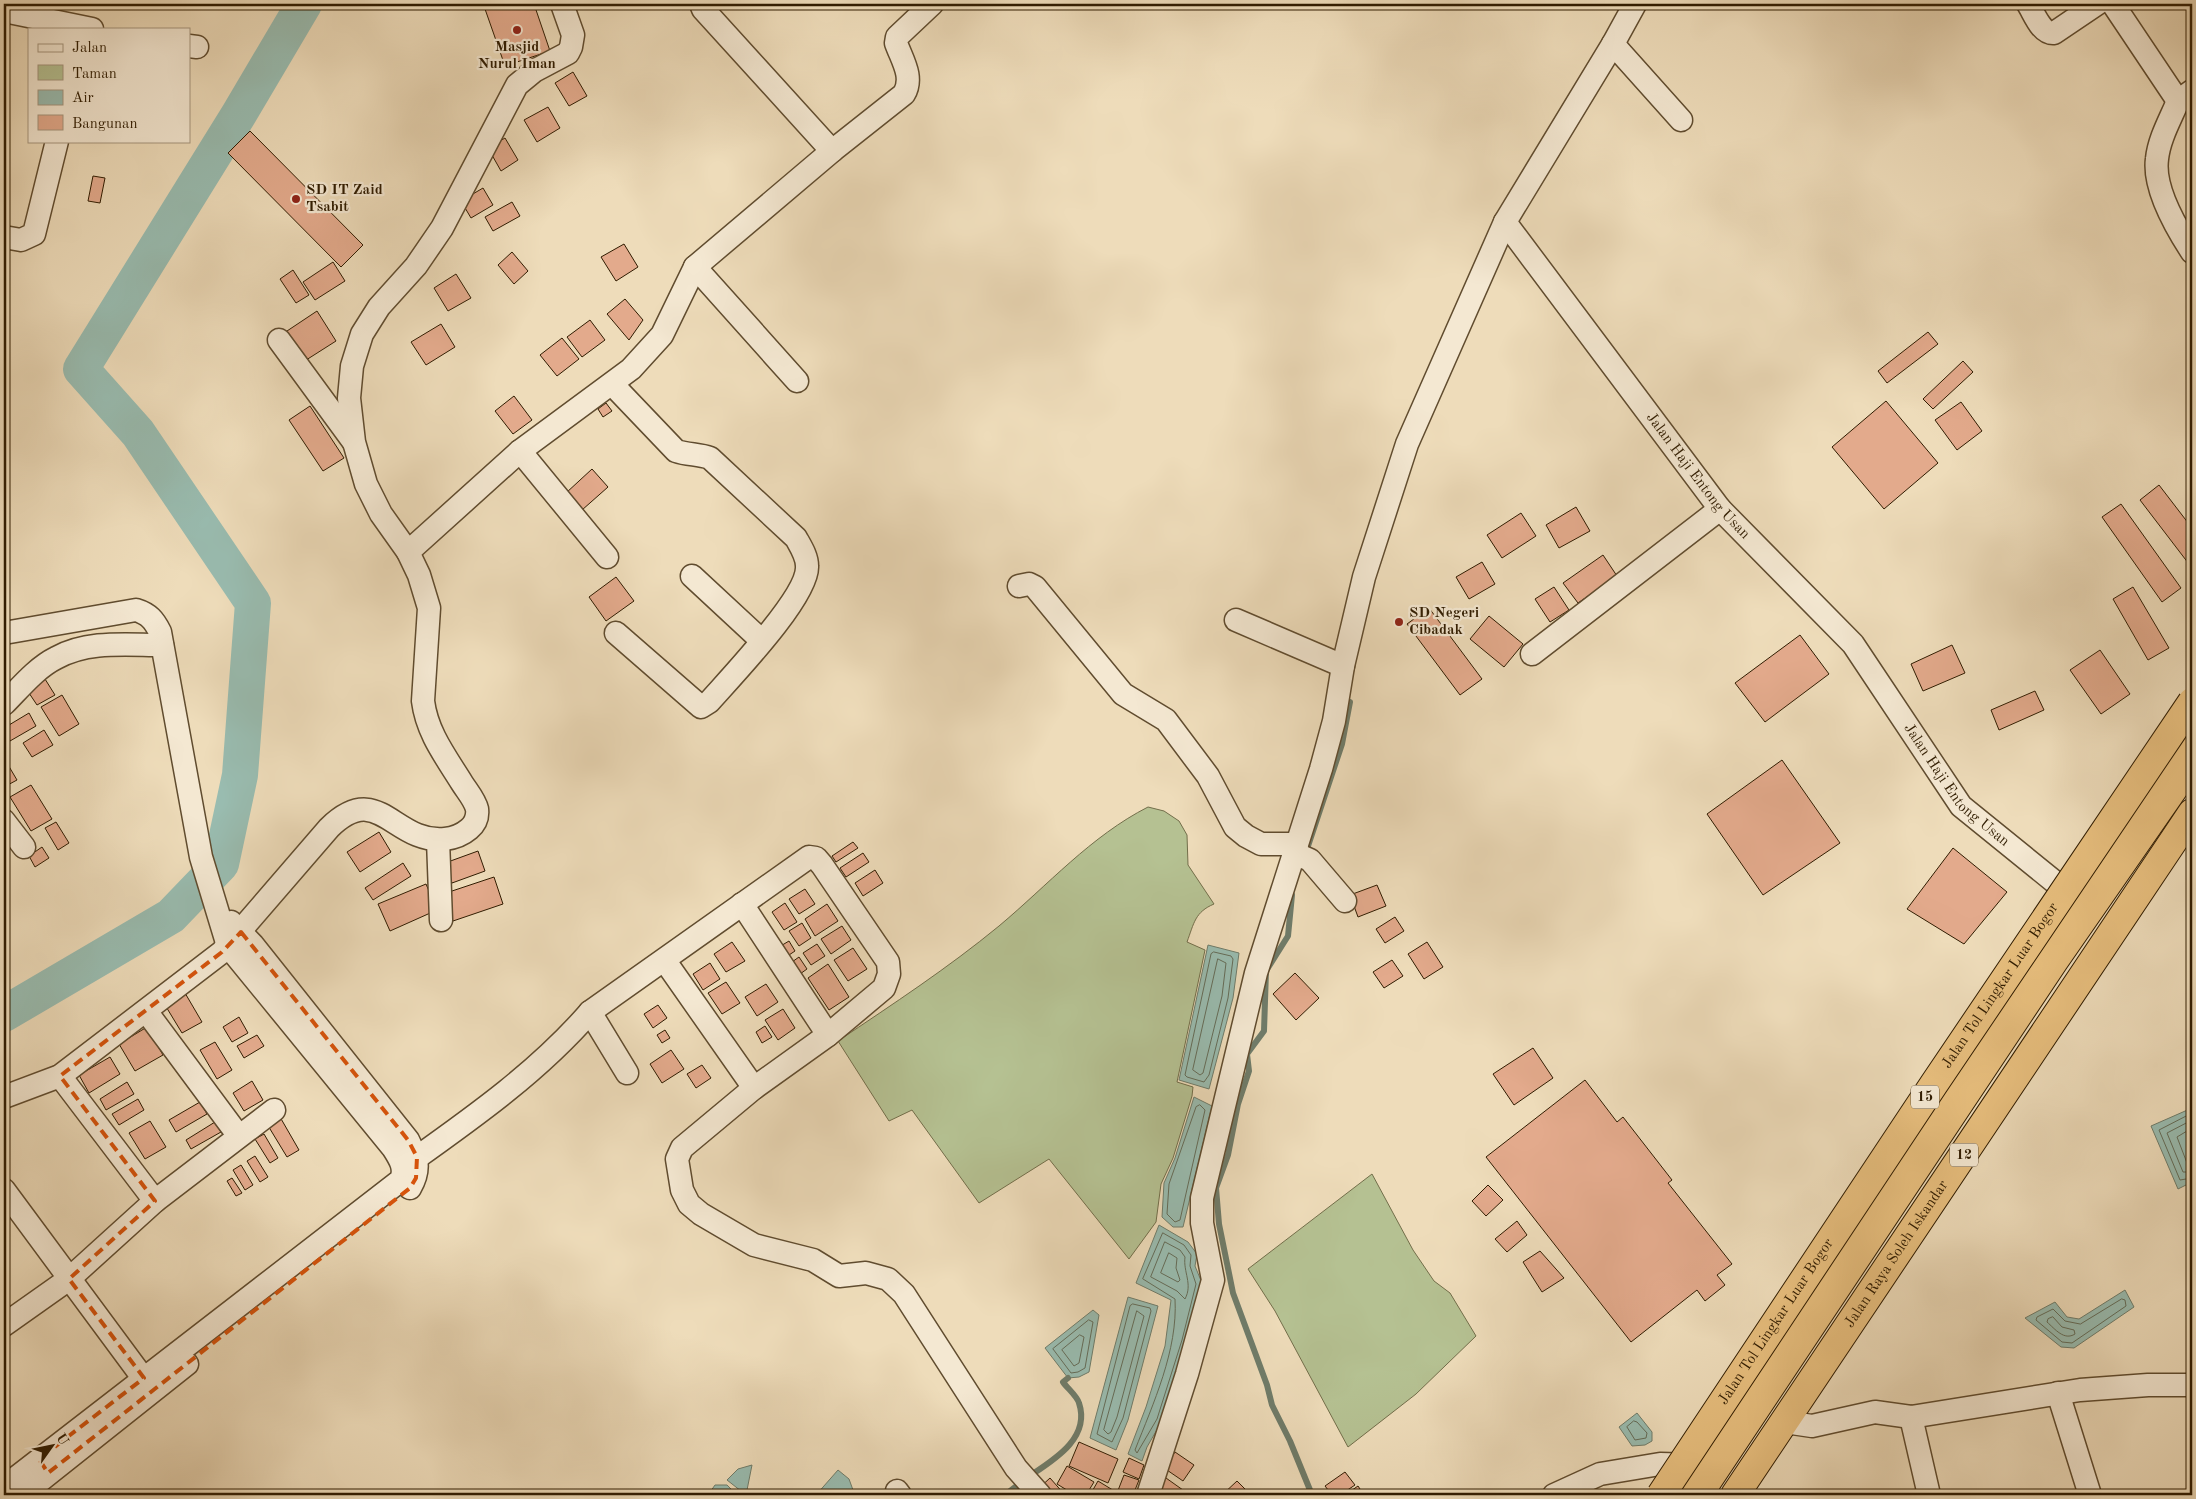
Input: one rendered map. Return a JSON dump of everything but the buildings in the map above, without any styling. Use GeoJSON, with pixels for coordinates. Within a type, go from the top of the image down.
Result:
{"type":"FeatureCollection","features":[{"type":"Feature","properties":{"kind":"highway","name":"Jalan Tol Lingkar Luar Bogor"},"geometry":{"type":"LineString","coordinates":[[1661,1495],[1934,1084],[2192,702]]}},
{"type":"Feature","properties":{"kind":"highway"},"geometry":{"type":"LineString","coordinates":[[1681,1495],[1817,1287],[2192,727]]}},
{"type":"Feature","properties":{"kind":"highway","name":"Jalan Tol Lingkar Luar Bogor"},"geometry":{"type":"LineString","coordinates":[[1698,1495],[2054,961],[2192,762]]}},
{"type":"Feature","properties":{"kind":"highway","name":"Jalan Raya Soleh Iskandar"},"geometry":{"type":"LineString","coordinates":[[1734,1495],[1785,1422],[2192,814]]}},
{"type":"Feature","properties":{"kind":"street"},"geometry":{"type":"LineString","coordinates":[[4,1097],[60,1076],[146,1011],[235,939],[329,828],[348,813],[368,809],[381,814],[410,833],[427,839],[438,840],[465,833],[476,820],[477,811],[475,803],[434,737],[425,714],[423,701],[429,608],[420,575],[408,552],[381,514],[366,484],[354,442],[349,398],[352,366],[362,334],[380,307],[416,266],[442,228],[518,85],[534,72],[568,53],[574,41],[562,4]]}},
{"type":"Feature","properties":{"kind":"street"},"geometry":{"type":"LineString","coordinates":[[701,4],[703,9],[832,151]]}},
{"type":"Feature","properties":{"kind":"street"},"geometry":{"type":"LineString","coordinates":[[408,552],[520,451],[637,364],[662,335],[695,267],[832,151],[904,94],[909,86],[909,77],[896,43],[897,37],[932,4]]}},
{"type":"Feature","properties":{"kind":"street"},"geometry":{"type":"LineString","coordinates":[[1148,1495],[1207,1309],[1213,1280],[1202,1223],[1202,1198],[1256,973],[1300,853],[1334,721],[1343,666],[1364,577],[1407,444],[1505,222],[1613,44],[1635,4]]}},
{"type":"Feature","properties":{"kind":"street"},"geometry":{"type":"LineString","coordinates":[[2028,4],[2044,30],[2054,33],[2097,4]]}},
{"type":"Feature","properties":{"kind":"street"},"geometry":{"type":"LineString","coordinates":[[2112,4],[2185,96],[2159,147],[2156,175],[2176,226],[2192,252]]}},
{"type":"Feature","properties":{"kind":"street"},"geometry":{"type":"LineString","coordinates":[[4,11],[86,28]]}},
{"type":"Feature","properties":{"kind":"street"},"geometry":{"type":"LineString","coordinates":[[1613,44],[1680,120]]}},
{"type":"Feature","properties":{"kind":"street"},"geometry":{"type":"LineString","coordinates":[[4,237],[21,240],[34,234],[56,142]]}},
{"type":"Feature","properties":{"kind":"street","name":"Jalan Haji Entong Usan"},"geometry":{"type":"LineString","coordinates":[[1505,222],[1720,509],[1853,644],[1961,806],[2077,900]]}},
{"type":"Feature","properties":{"kind":"street"},"geometry":{"type":"LineString","coordinates":[[695,267],[797,381]]}},
{"type":"Feature","properties":{"kind":"street"},"geometry":{"type":"LineString","coordinates":[[279,340],[354,442]]}},
{"type":"Feature","properties":{"kind":"street"},"geometry":{"type":"LineString","coordinates":[[612,384],[676,452],[686,455],[701,454],[710,458],[796,538],[805,554],[808,568],[799,594],[762,641],[709,702],[701,708],[616,633]]}},
{"type":"Feature","properties":{"kind":"street"},"geometry":{"type":"LineString","coordinates":[[520,451],[607,557]]}},
{"type":"Feature","properties":{"kind":"street"},"geometry":{"type":"LineString","coordinates":[[1532,654],[1720,509]]}},
{"type":"Feature","properties":{"kind":"street"},"geometry":{"type":"LineString","coordinates":[[692,576],[762,641]]}},
{"type":"Feature","properties":{"kind":"street"},"geometry":{"type":"LineString","coordinates":[[1019,586],[1029,584],[1035,587],[1123,694],[1166,720],[1208,776],[1235,827],[1246,836],[1261,844],[1300,853],[1345,901]]}},
{"type":"Feature","properties":{"kind":"street"},"geometry":{"type":"LineString","coordinates":[[4,633],[136,610],[147,613],[154,621],[162,645],[201,857],[214,902],[235,939],[408,1140],[410,1162],[418,1170],[410,1188],[148,1385],[44,1466],[4,1487]]}},
{"type":"Feature","properties":{"kind":"street"},"geometry":{"type":"LineString","coordinates":[[1236,620],[1343,666]]}},
{"type":"Feature","properties":{"kind":"street"},"geometry":{"type":"LineString","coordinates":[[4,704],[33,675],[55,658],[82,647],[162,645]]}},
{"type":"Feature","properties":{"kind":"street"},"geometry":{"type":"LineString","coordinates":[[4,821],[24,848]]}},
{"type":"Feature","properties":{"kind":"street"},"geometry":{"type":"LineString","coordinates":[[438,840],[441,920]]}},
{"type":"Feature","properties":{"kind":"street"},"geometry":{"type":"LineString","coordinates":[[410,1162],[530,1074],[563,1043],[590,1012],[665,961],[800,861],[809,856],[816,858],[888,962],[889,974],[884,988],[828,1035],[754,1088],[682,1148],[677,1159],[682,1190],[689,1204],[701,1214],[754,1245],[813,1260],[839,1276],[866,1273],[888,1279],[904,1294],[1016,1468],[1040,1495]]}},
{"type":"Feature","properties":{"kind":"street"},"geometry":{"type":"LineString","coordinates":[[742,904],[828,1035]]}},
{"type":"Feature","properties":{"kind":"street"},"geometry":{"type":"LineString","coordinates":[[665,961],[754,1088]]}},
{"type":"Feature","properties":{"kind":"street"},"geometry":{"type":"LineString","coordinates":[[146,1011],[238,1136]]}},
{"type":"Feature","properties":{"kind":"street"},"geometry":{"type":"LineString","coordinates":[[590,1012],[627,1073]]}},
{"type":"Feature","properties":{"kind":"street"},"geometry":{"type":"LineString","coordinates":[[60,1076],[155,1201]]}},
{"type":"Feature","properties":{"kind":"street"},"geometry":{"type":"LineString","coordinates":[[4,1325],[69,1279],[155,1201],[274,1110]]}},
{"type":"Feature","properties":{"kind":"street"},"geometry":{"type":"LineString","coordinates":[[4,1190],[148,1385]]}},
{"type":"Feature","properties":{"kind":"street"},"geometry":{"type":"LineString","coordinates":[[1785,1422],[1812,1426],[1875,1412],[1911,1417],[2058,1393],[2148,1385],[2192,1385]]}},
{"type":"Feature","properties":{"kind":"street"},"geometry":{"type":"LineString","coordinates":[[2058,1393],[2090,1495]]}},
{"type":"Feature","properties":{"kind":"street"},"geometry":{"type":"LineString","coordinates":[[1911,1417],[1930,1495]]}},
{"type":"Feature","properties":{"kind":"street"},"geometry":{"type":"LineString","coordinates":[[1554,1495],[1600,1474],[1660,1464],[1702,1465]]}},
{"type":"Feature","properties":{"kind":"street"},"geometry":{"type":"LineString","coordinates":[[22,1495],[44,1466]]}},
{"type":"Feature","properties":{"kind":"highlighted area"},"geometry":{"type":"Polygon","coordinates":[[[241,932],[408,1140],[417,1157],[416,1178],[410,1188],[48,1473],[39,1459],[144,1378],[69,1279],[155,1201],[60,1076],[222,952],[241,932]]]}},
{"type":"Feature","properties":{"kind":"green space"},"geometry":{"type":"Polygon","coordinates":[[[1148,807],[1164,811],[1179,821],[1187,835],[1188,865],[1214,904],[1199,915],[1187,942],[1205,950],[1177,1082],[1193,1087],[1192,1096],[1173,1158],[1161,1184],[1156,1222],[1129,1259],[1049,1159],[979,1203],[912,1110],[889,1121],[838,1041],[960,956],[999,926],[1070,862],[1108,832],[1148,807]]]}},
{"type":"Feature","properties":{"kind":"green space"},"geometry":{"type":"Polygon","coordinates":[[[1372,1174],[1413,1250],[1434,1281],[1450,1293],[1476,1336],[1416,1394],[1348,1447],[1275,1311],[1248,1269],[1372,1174]]]}},
{"type":"Feature","properties":{"kind":"water"},"geometry":{"type":"Polygon","coordinates":[[[1208,945],[1239,953],[1233,998],[1209,1089],[1179,1080],[1208,945]]]}},
{"type":"Feature","properties":{"kind":"water"},"geometry":{"type":"Polygon","coordinates":[[[1194,1097],[1212,1106],[1183,1227],[1173,1227],[1162,1217],[1164,1183],[1175,1158],[1194,1097]]]}},
{"type":"Feature","properties":{"kind":"water"},"geometry":{"type":"Polygon","coordinates":[[[2192,1108],[2192,1182],[2178,1189],[2151,1126],[2192,1108]]]}},
{"type":"Feature","properties":{"kind":"water"},"geometry":{"type":"Polygon","coordinates":[[[1159,1225],[1188,1242],[1197,1254],[1195,1266],[1202,1283],[1162,1421],[1147,1447],[1142,1461],[1128,1454],[1146,1407],[1165,1346],[1171,1300],[1136,1283],[1159,1225]]]}},
{"type":"Feature","properties":{"kind":"water"},"geometry":{"type":"Polygon","coordinates":[[[2125,1290],[2134,1307],[2074,1348],[2061,1347],[2025,1318],[2055,1302],[2067,1317],[2079,1319],[2125,1290]]]}},
{"type":"Feature","properties":{"kind":"water"},"geometry":{"type":"Polygon","coordinates":[[[1128,1297],[1158,1306],[1128,1420],[1116,1450],[1090,1438],[1128,1297]]]}},
{"type":"Feature","properties":{"kind":"water"},"geometry":{"type":"Polygon","coordinates":[[[1093,1310],[1099,1315],[1089,1372],[1079,1377],[1068,1378],[1045,1348],[1093,1310]]]}},
{"type":"Feature","properties":{"kind":"water"},"geometry":{"type":"Polygon","coordinates":[[[1637,1413],[1652,1432],[1652,1441],[1645,1445],[1632,1446],[1619,1427],[1637,1413]]]}},
{"type":"Feature","properties":{"kind":"water"},"geometry":{"type":"Polygon","coordinates":[[[752,1465],[746,1495],[727,1480],[738,1469],[752,1465]]]}},
{"type":"Feature","properties":{"kind":"water"},"geometry":{"type":"Polygon","coordinates":[[[838,1470],[849,1479],[853,1490],[848,1495],[816,1495],[838,1470]]]}},
{"type":"Feature","properties":{"kind":"water"},"geometry":{"type":"Polygon","coordinates":[[[715,1485],[727,1485],[737,1495],[708,1495],[715,1485]]]}},
{"type":"Feature","properties":{"kind":"waterway"},"geometry":{"type":"LineString","coordinates":[[4,1014],[171,916],[221,864],[240,775],[253,603],[138,433],[81,369],[239,114],[304,4]]}},
{"type":"Feature","properties":{"kind":"waterway"},"geometry":{"type":"LineString","coordinates":[[1306,852],[1342,744],[1350,702]]}},
{"type":"Feature","properties":{"kind":"waterway"},"geometry":{"type":"LineString","coordinates":[[1292,895],[1288,936],[1266,971],[1264,1031],[1247,1054],[1249,1071],[1238,1104],[1228,1155],[1216,1188],[1219,1224],[1233,1293],[1267,1385],[1272,1405],[1290,1441],[1310,1490],[1305,1495]]}},
{"type":"Feature","properties":{"kind":"waterway"},"geometry":{"type":"LineString","coordinates":[[1028,1477],[1048,1464],[1067,1448],[1079,1428],[1081,1416],[1079,1403],[1063,1382],[1068,1378]]}},
{"type":"Feature","properties":{"kind":"waterway"},"geometry":{"type":"LineString","coordinates":[[1005,1495],[1018,1485]]}},
{"type":"Feature","properties":{"kind":"place","name":"Masjid Nurul Iman"},"geometry":{"type":"Point","coordinates":[517,30]}},
{"type":"Feature","properties":{"kind":"place","name":"SD IT Zaid Tsabit"},"geometry":{"type":"Point","coordinates":[296,199]}},
{"type":"Feature","properties":{"kind":"place","name":"SD Negeri Cibadak"},"geometry":{"type":"Point","coordinates":[1399,622]}}]}
